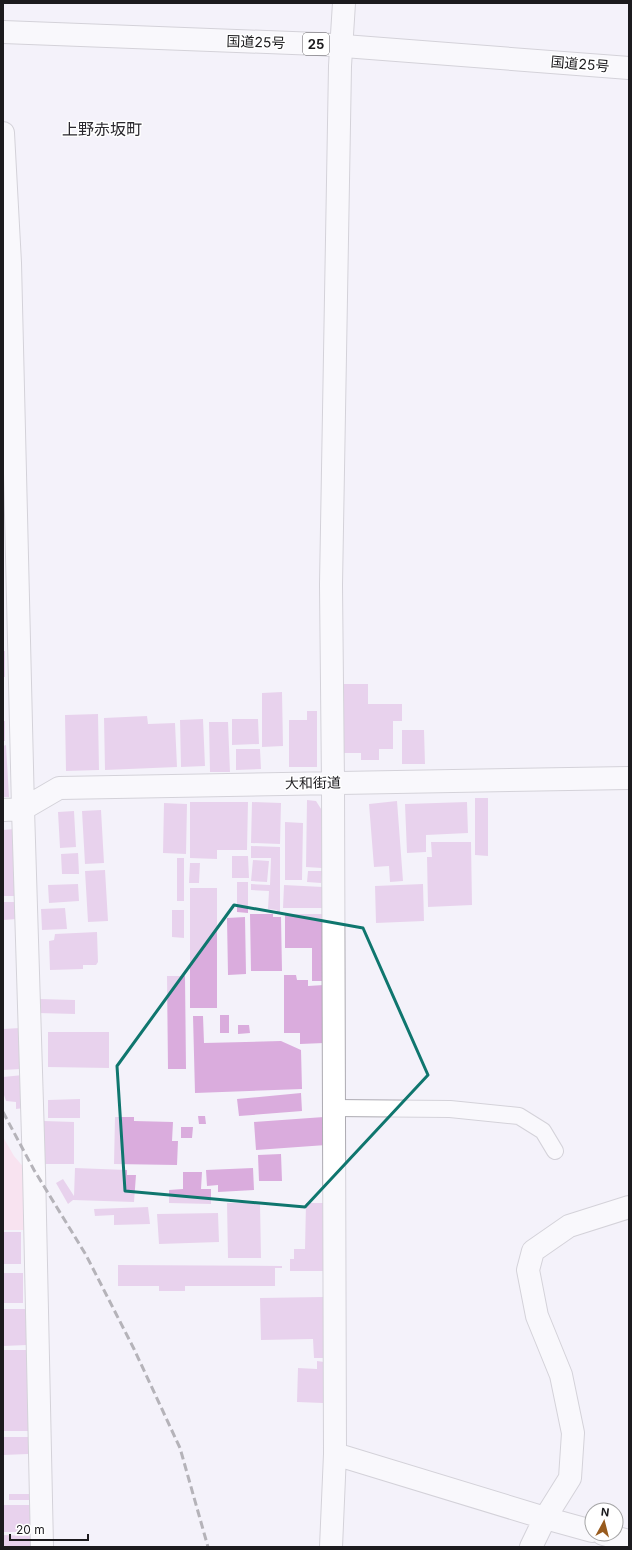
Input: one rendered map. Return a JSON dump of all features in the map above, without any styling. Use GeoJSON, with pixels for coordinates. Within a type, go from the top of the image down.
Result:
{"type":"FeatureCollection","features":[{"type":"Feature","properties":{"kind":"main road"},"geometry":{"type":"LineString","coordinates":[[331,1547],[334,1454],[334,1108],[331,585],[341,45],[344,3]]}},
{"type":"Feature","properties":{"kind":"main road","name":"国道25号"},"geometry":{"type":"LineString","coordinates":[[3,32],[341,45],[629,68]]}},
{"type":"Feature","properties":{"kind":"main road"},"geometry":{"type":"LineString","coordinates":[[3,133],[10,263],[13,809],[34,1170],[42,1547]]}},
{"type":"Feature","properties":{"kind":"main road","name":"大和街道"},"geometry":{"type":"LineString","coordinates":[[13,809],[59,788],[629,778]]}},
{"type":"Feature","properties":{"kind":"main road"},"geometry":{"type":"LineString","coordinates":[[531,1547],[545,1518],[570,1478],[572,1433],[561,1375],[537,1316],[528,1270],[533,1251],[569,1226],[629,1207]]}},
{"type":"Feature","properties":{"kind":"main road"},"geometry":{"type":"LineString","coordinates":[[334,1454],[584,1529]]}},
{"type":"Feature","properties":{"kind":"lane"},"geometry":{"type":"LineString","coordinates":[[334,1108],[450,1109],[519,1116],[543,1131],[555,1151]]}},
{"type":"Feature","properties":{"kind":"highlighted area"},"geometry":{"type":"Polygon","coordinates":[[[234,905],[363,928],[428,1075],[305,1207],[125,1191],[117,1066],[234,905]]]}},
{"type":"Feature","properties":{"kind":"shaded area"},"geometry":{"type":"Polygon","coordinates":[[[3,1137],[14,1156],[26,1170],[28,1230],[3,1230],[3,1137]]]}},
{"type":"Feature","properties":{"kind":"building"},"geometry":{"type":"Polygon","coordinates":[[[3,651],[5,651],[5,677],[3,677],[3,651]]]}},
{"type":"Feature","properties":{"kind":"building"},"geometry":{"type":"Polygon","coordinates":[[[339,684],[368,684],[368,704],[402,704],[402,721],[393,721],[393,749],[379,749],[379,760],[361,760],[361,753],[339,753],[339,684]]]}},
{"type":"Feature","properties":{"kind":"building"},"geometry":{"type":"Polygon","coordinates":[[[282,692],[283,746],[262,747],[262,693],[282,692]]]}},
{"type":"Feature","properties":{"kind":"building"},"geometry":{"type":"Polygon","coordinates":[[[307,711],[317,711],[317,767],[289,767],[289,720],[307,720],[307,711]]]}},
{"type":"Feature","properties":{"kind":"building"},"geometry":{"type":"Polygon","coordinates":[[[98,714],[99,770],[66,771],[65,715],[98,714]]]}},
{"type":"Feature","properties":{"kind":"building"},"geometry":{"type":"Polygon","coordinates":[[[147,716],[148,724],[175,723],[177,767],[105,770],[104,718],[147,716]]]}},
{"type":"Feature","properties":{"kind":"building"},"geometry":{"type":"Polygon","coordinates":[[[203,719],[205,766],[181,767],[180,720],[203,719]]]}},
{"type":"Feature","properties":{"kind":"building"},"geometry":{"type":"Polygon","coordinates":[[[232,719],[258,719],[259,744],[232,745],[232,719]]]}},
{"type":"Feature","properties":{"kind":"building"},"geometry":{"type":"Polygon","coordinates":[[[3,721],[5,721],[5,741],[3,741],[3,721]]]}},
{"type":"Feature","properties":{"kind":"building"},"geometry":{"type":"Polygon","coordinates":[[[209,722],[228,722],[230,772],[210,772],[209,722]]]}},
{"type":"Feature","properties":{"kind":"building"},"geometry":{"type":"Polygon","coordinates":[[[402,730],[424,730],[425,764],[402,764],[402,730]]]}},
{"type":"Feature","properties":{"kind":"building"},"geometry":{"type":"Polygon","coordinates":[[[6,745],[9,797],[3,797],[3,746],[6,745]]]}},
{"type":"Feature","properties":{"kind":"building"},"geometry":{"type":"Polygon","coordinates":[[[236,749],[260,749],[261,769],[236,770],[236,749]]]}},
{"type":"Feature","properties":{"kind":"building"},"geometry":{"type":"Polygon","coordinates":[[[475,798],[488,798],[488,856],[475,855],[475,798]]]}},
{"type":"Feature","properties":{"kind":"building"},"geometry":{"type":"Polygon","coordinates":[[[307,800],[316,801],[323,812],[322,868],[306,867],[307,800]]]}},
{"type":"Feature","properties":{"kind":"building"},"geometry":{"type":"Polygon","coordinates":[[[397,801],[403,881],[390,882],[389,866],[374,867],[369,804],[397,801]]]}},
{"type":"Feature","properties":{"kind":"building"},"geometry":{"type":"Polygon","coordinates":[[[190,802],[248,802],[247,850],[217,850],[217,859],[190,858],[190,802]]]}},
{"type":"Feature","properties":{"kind":"building"},"geometry":{"type":"Polygon","coordinates":[[[252,802],[281,803],[280,844],[251,843],[252,802]]]}},
{"type":"Feature","properties":{"kind":"building"},"geometry":{"type":"Polygon","coordinates":[[[467,802],[468,833],[426,835],[426,852],[407,853],[405,804],[467,802]]]}},
{"type":"Feature","properties":{"kind":"building"},"geometry":{"type":"Polygon","coordinates":[[[164,803],[187,804],[186,854],[163,853],[164,803]]]}},
{"type":"Feature","properties":{"kind":"building"},"geometry":{"type":"Polygon","coordinates":[[[101,810],[104,863],[85,864],[82,811],[101,810]]]}},
{"type":"Feature","properties":{"kind":"building"},"geometry":{"type":"Polygon","coordinates":[[[74,811],[76,847],[60,848],[58,812],[74,811]]]}},
{"type":"Feature","properties":{"kind":"building"},"geometry":{"type":"Polygon","coordinates":[[[285,822],[303,823],[302,880],[285,880],[285,822]]]}},
{"type":"Feature","properties":{"kind":"building"},"geometry":{"type":"Polygon","coordinates":[[[14,829],[16,896],[3,896],[3,830],[14,829]]]}},
{"type":"Feature","properties":{"kind":"building"},"geometry":{"type":"Polygon","coordinates":[[[431,842],[471,842],[472,905],[428,907],[427,857],[432,857],[431,842]]]}},
{"type":"Feature","properties":{"kind":"building"},"geometry":{"type":"Polygon","coordinates":[[[251,846],[280,847],[280,913],[276,913],[277,910],[268,909],[269,891],[251,890],[251,884],[270,885],[271,858],[251,858],[251,846]]]}},
{"type":"Feature","properties":{"kind":"building"},"geometry":{"type":"Polygon","coordinates":[[[78,853],[79,874],[62,874],[61,854],[78,853]]]}},
{"type":"Feature","properties":{"kind":"building"},"geometry":{"type":"Polygon","coordinates":[[[232,856],[248,856],[249,878],[232,878],[232,856]]]}},
{"type":"Feature","properties":{"kind":"building"},"geometry":{"type":"Polygon","coordinates":[[[177,858],[184,858],[184,901],[177,901],[177,858]]]}},
{"type":"Feature","properties":{"kind":"building"},"geometry":{"type":"Polygon","coordinates":[[[253,860],[269,861],[267,882],[251,881],[253,860]]]}},
{"type":"Feature","properties":{"kind":"building"},"geometry":{"type":"Polygon","coordinates":[[[190,863],[200,863],[199,883],[189,883],[190,863]]]}},
{"type":"Feature","properties":{"kind":"building"},"geometry":{"type":"Polygon","coordinates":[[[105,870],[108,921],[88,922],[85,871],[105,870]]]}},
{"type":"Feature","properties":{"kind":"building"},"geometry":{"type":"Polygon","coordinates":[[[308,871],[322,871],[321,883],[307,882],[308,871]]]}},
{"type":"Feature","properties":{"kind":"building"},"geometry":{"type":"Polygon","coordinates":[[[237,882],[248,882],[248,913],[237,912],[237,882]]]}},
{"type":"Feature","properties":{"kind":"building"},"geometry":{"type":"Polygon","coordinates":[[[78,884],[79,901],[49,903],[48,885],[78,884]]]}},
{"type":"Feature","properties":{"kind":"building"},"geometry":{"type":"Polygon","coordinates":[[[423,884],[424,921],[376,923],[375,886],[423,884]]]}},
{"type":"Feature","properties":{"kind":"building"},"geometry":{"type":"Polygon","coordinates":[[[284,885],[323,887],[322,908],[283,908],[284,885]]]}},
{"type":"Feature","properties":{"kind":"building"},"geometry":{"type":"Polygon","coordinates":[[[190,888],[217,888],[217,1008],[190,1008],[190,888]]]}},
{"type":"Feature","properties":{"kind":"building"},"geometry":{"type":"Polygon","coordinates":[[[3,902],[16,902],[17,919],[3,920],[3,902]]]}},
{"type":"Feature","properties":{"kind":"building"},"geometry":{"type":"Polygon","coordinates":[[[65,908],[67,929],[42,930],[41,909],[65,908]]]}},
{"type":"Feature","properties":{"kind":"building"},"geometry":{"type":"Polygon","coordinates":[[[172,910],[184,910],[184,938],[172,937],[172,910]]]}},
{"type":"Feature","properties":{"kind":"building"},"geometry":{"type":"Polygon","coordinates":[[[250,914],[273,914],[273,917],[281,917],[282,971],[251,971],[250,914]]]}},
{"type":"Feature","properties":{"kind":"building"},"geometry":{"type":"Polygon","coordinates":[[[285,914],[323,914],[323,981],[312,981],[312,948],[285,948],[285,914]]]}},
{"type":"Feature","properties":{"kind":"building"},"geometry":{"type":"Polygon","coordinates":[[[245,917],[246,974],[228,975],[227,918],[245,917]]]}},
{"type":"Feature","properties":{"kind":"building"},"geometry":{"type":"Polygon","coordinates":[[[97,932],[98,962],[96,965],[83,965],[83,969],[50,970],[49,941],[54,940],[55,934],[97,932]]]}},
{"type":"Feature","properties":{"kind":"building"},"geometry":{"type":"Polygon","coordinates":[[[284,975],[296,975],[297,980],[308,980],[308,986],[324,985],[324,1043],[300,1044],[300,1033],[284,1033],[284,975]]]}},
{"type":"Feature","properties":{"kind":"building"},"geometry":{"type":"Polygon","coordinates":[[[167,976],[185,976],[186,1069],[168,1069],[167,976]]]}},
{"type":"Feature","properties":{"kind":"building"},"geometry":{"type":"Polygon","coordinates":[[[39,999],[75,1000],[75,1014],[38,1013],[39,999]]]}},
{"type":"Feature","properties":{"kind":"building"},"geometry":{"type":"Polygon","coordinates":[[[220,1015],[229,1015],[229,1033],[220,1033],[220,1015]]]}},
{"type":"Feature","properties":{"kind":"building"},"geometry":{"type":"Polygon","coordinates":[[[193,1016],[203,1016],[204,1043],[281,1041],[301,1050],[302,1089],[195,1093],[193,1016]]]}},
{"type":"Feature","properties":{"kind":"building"},"geometry":{"type":"Polygon","coordinates":[[[238,1025],[249,1025],[250,1033],[238,1034],[238,1025]]]}},
{"type":"Feature","properties":{"kind":"building"},"geometry":{"type":"Polygon","coordinates":[[[20,1028],[21,1069],[3,1070],[3,1029],[20,1028]]]}},
{"type":"Feature","properties":{"kind":"building"},"geometry":{"type":"Polygon","coordinates":[[[48,1032],[109,1032],[109,1068],[48,1067],[48,1032]]]}},
{"type":"Feature","properties":{"kind":"building"},"geometry":{"type":"Polygon","coordinates":[[[23,1075],[24,1108],[16,1109],[16,1102],[6,1101],[3,1092],[3,1077],[23,1075]]]}},
{"type":"Feature","properties":{"kind":"building"},"geometry":{"type":"Polygon","coordinates":[[[301,1093],[302,1111],[239,1116],[237,1099],[301,1093]]]}},
{"type":"Feature","properties":{"kind":"building"},"geometry":{"type":"Polygon","coordinates":[[[80,1099],[80,1118],[48,1118],[48,1100],[80,1099]]]}},
{"type":"Feature","properties":{"kind":"building"},"geometry":{"type":"Polygon","coordinates":[[[198,1116],[205,1116],[206,1124],[199,1124],[198,1116]]]}},
{"type":"Feature","properties":{"kind":"building"},"geometry":{"type":"Polygon","coordinates":[[[115,1117],[134,1117],[134,1121],[173,1122],[172,1141],[178,1141],[177,1165],[114,1164],[115,1117]]]}},
{"type":"Feature","properties":{"kind":"building"},"geometry":{"type":"Polygon","coordinates":[[[324,1117],[326,1145],[256,1150],[254,1122],[324,1117]]]}},
{"type":"Feature","properties":{"kind":"building"},"geometry":{"type":"Polygon","coordinates":[[[44,1121],[74,1122],[74,1164],[44,1164],[44,1121]]]}},
{"type":"Feature","properties":{"kind":"building"},"geometry":{"type":"Polygon","coordinates":[[[181,1127],[193,1127],[192,1138],[181,1138],[181,1127]]]}},
{"type":"Feature","properties":{"kind":"building"},"geometry":{"type":"Polygon","coordinates":[[[281,1154],[282,1181],[259,1181],[258,1155],[281,1154]]]}},
{"type":"Feature","properties":{"kind":"building"},"geometry":{"type":"Polygon","coordinates":[[[75,1168],[127,1170],[127,1175],[136,1175],[134,1202],[73,1200],[68,1204],[56,1183],[63,1179],[74,1196],[75,1168]]]}},
{"type":"Feature","properties":{"kind":"building"},"geometry":{"type":"Polygon","coordinates":[[[253,1168],[254,1190],[218,1192],[218,1185],[207,1186],[206,1170],[253,1168]]]}},
{"type":"Feature","properties":{"kind":"building"},"geometry":{"type":"Polygon","coordinates":[[[183,1172],[202,1172],[201,1189],[211,1189],[211,1204],[169,1203],[169,1190],[183,1189],[183,1172]]]}},
{"type":"Feature","properties":{"kind":"building"},"geometry":{"type":"Polygon","coordinates":[[[227,1203],[260,1203],[261,1258],[228,1258],[227,1203]]]}},
{"type":"Feature","properties":{"kind":"building"},"geometry":{"type":"Polygon","coordinates":[[[306,1203],[324,1203],[323,1271],[290,1271],[290,1259],[294,1259],[294,1249],[305,1249],[306,1203]]]}},
{"type":"Feature","properties":{"kind":"building"},"geometry":{"type":"Polygon","coordinates":[[[148,1207],[150,1224],[114,1225],[114,1215],[95,1216],[94,1209],[148,1207]]]}},
{"type":"Feature","properties":{"kind":"building"},"geometry":{"type":"Polygon","coordinates":[[[218,1213],[219,1242],[159,1244],[157,1214],[218,1213]]]}},
{"type":"Feature","properties":{"kind":"building"},"geometry":{"type":"Polygon","coordinates":[[[3,1232],[21,1232],[21,1264],[3,1264],[3,1232]]]}},
{"type":"Feature","properties":{"kind":"building"},"geometry":{"type":"Polygon","coordinates":[[[118,1265],[282,1266],[282,1268],[275,1268],[275,1286],[185,1286],[185,1291],[159,1291],[159,1286],[118,1286],[118,1265]]]}},
{"type":"Feature","properties":{"kind":"building"},"geometry":{"type":"Polygon","coordinates":[[[3,1273],[23,1273],[23,1303],[3,1303],[3,1273]]]}},
{"type":"Feature","properties":{"kind":"building"},"geometry":{"type":"Polygon","coordinates":[[[323,1297],[324,1358],[314,1358],[313,1339],[261,1340],[260,1298],[323,1297]]]}},
{"type":"Feature","properties":{"kind":"building"},"geometry":{"type":"Polygon","coordinates":[[[3,1309],[26,1309],[27,1345],[3,1346],[3,1309]]]}},
{"type":"Feature","properties":{"kind":"building"},"geometry":{"type":"Polygon","coordinates":[[[3,1350],[29,1350],[28,1431],[3,1431],[3,1350]]]}},
{"type":"Feature","properties":{"kind":"building"},"geometry":{"type":"Polygon","coordinates":[[[317,1361],[324,1362],[323,1403],[297,1402],[298,1368],[317,1369],[317,1361]]]}},
{"type":"Feature","properties":{"kind":"building"},"geometry":{"type":"Polygon","coordinates":[[[3,1437],[28,1437],[28,1454],[3,1455],[3,1437]]]}},
{"type":"Feature","properties":{"kind":"building"},"geometry":{"type":"Polygon","coordinates":[[[9,1494],[29,1494],[29,1500],[9,1500],[9,1494]]]}},
{"type":"Feature","properties":{"kind":"building"},"geometry":{"type":"Polygon","coordinates":[[[3,1505],[30,1505],[30,1532],[3,1532],[3,1505]]]}},
{"type":"Feature","properties":{"kind":"building"},"geometry":{"type":"Polygon","coordinates":[[[3,1535],[32,1536],[32,1547],[3,1547],[3,1535]]]}},
{"type":"Feature","properties":{"kind":"railway"},"geometry":{"type":"LineString","coordinates":[[3,1112],[34,1170],[86,1255],[134,1349],[180,1448],[208,1547]]}},
{"type":"Feature","properties":{"kind":"district","name":"上野赤坂町"},"geometry":{"type":"Point","coordinates":[102,129]}}]}
